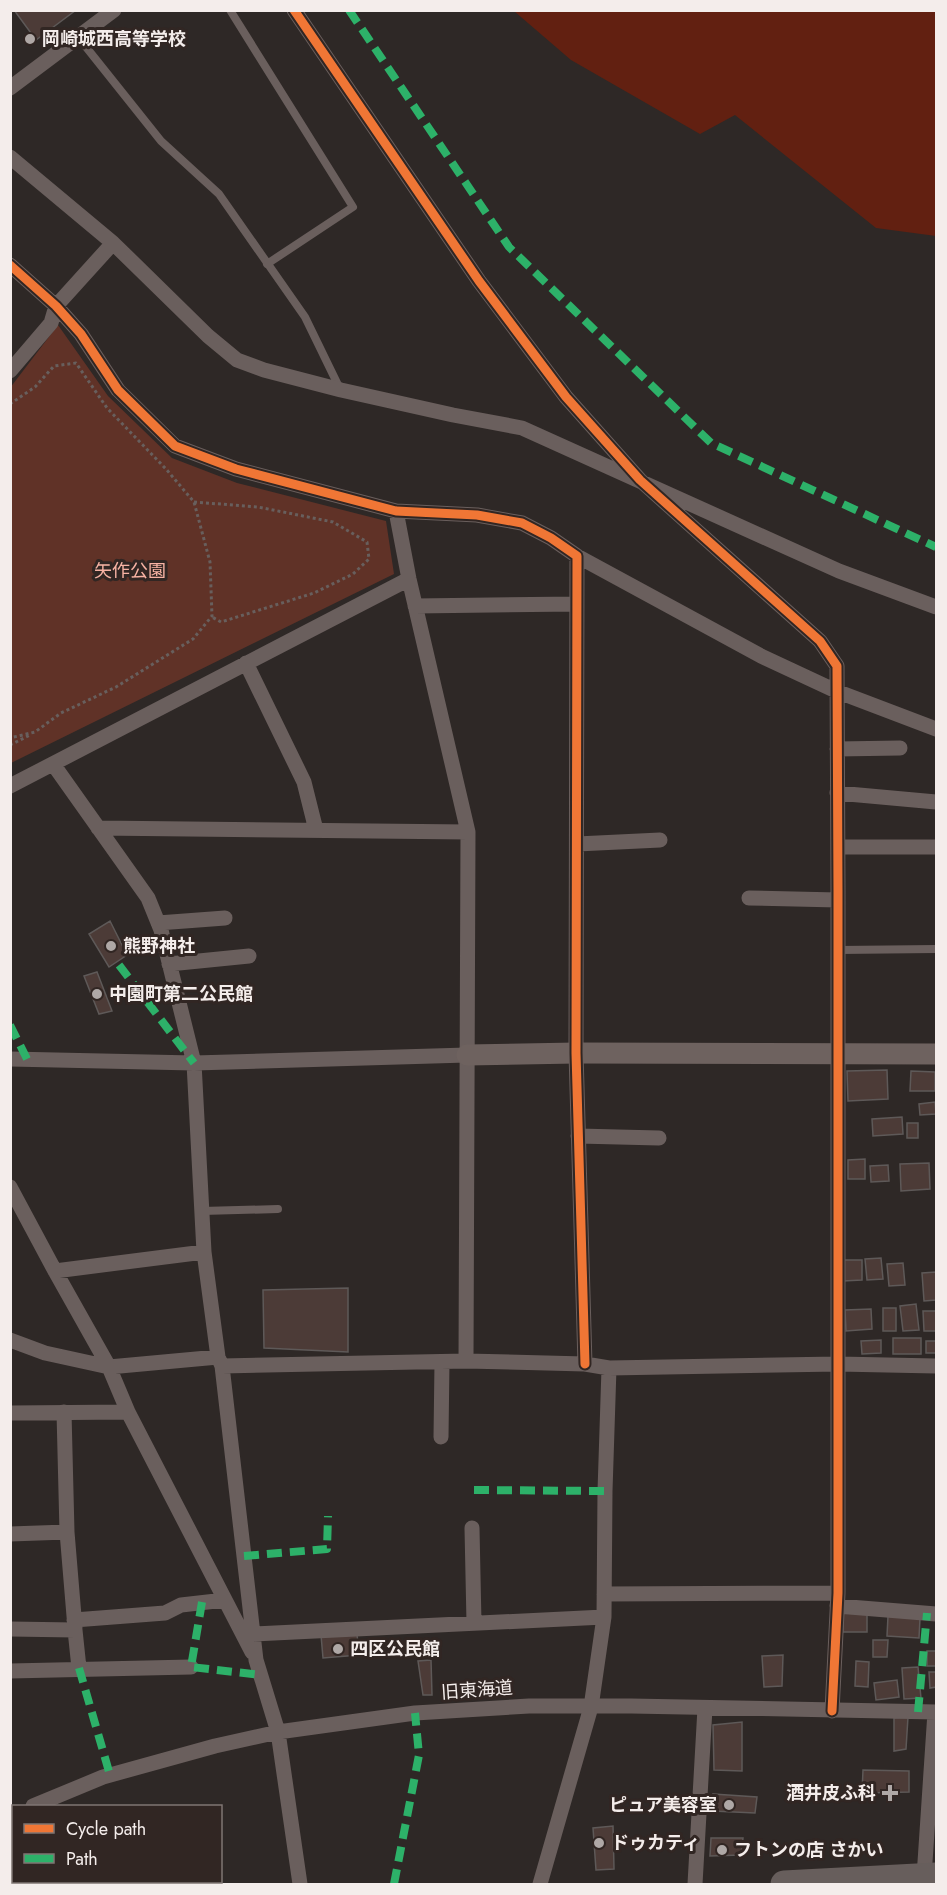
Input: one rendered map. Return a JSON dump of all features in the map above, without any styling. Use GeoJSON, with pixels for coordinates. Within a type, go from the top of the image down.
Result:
{"type":"FeatureCollection","features":[{"type":"Feature","properties":{"kind":"highway"},"geometry":{"type":"LineString","coordinates":[[784,1884],[928,1879]]}},
{"type":"Feature","properties":{"kind":"street"},"geometry":{"type":"LineString","coordinates":[[10,88],[114,10]]}},
{"type":"Feature","properties":{"kind":"street"},"geometry":{"type":"LineString","coordinates":[[294,10],[500,311],[566,397],[640,480],[820,641],[837,666],[838,1600],[832,1711]]}},
{"type":"Feature","properties":{"kind":"street"},"geometry":{"type":"LineString","coordinates":[[10,157],[113,243],[208,336],[237,360],[264,370],[341,390],[522,428],[839,571],[936,607]]}},
{"type":"Feature","properties":{"kind":"street"},"geometry":{"type":"LineString","coordinates":[[10,371],[51,323],[56,306],[113,243]]}},
{"type":"Feature","properties":{"kind":"street"},"geometry":{"type":"LineString","coordinates":[[10,265],[56,306],[81,334],[118,390],[176,446],[236,469],[396,512],[477,515],[522,523],[551,538],[577,556],[761,656],[836,691],[936,729]]}},
{"type":"Feature","properties":{"kind":"street"},"geometry":{"type":"LineString","coordinates":[[396,512],[408,579],[468,832],[466,1361]]}},
{"type":"Feature","properties":{"kind":"street"},"geometry":{"type":"LineString","coordinates":[[577,556],[576,1053],[585,1364]]}},
{"type":"Feature","properties":{"kind":"street"},"geometry":{"type":"LineString","coordinates":[[10,786],[408,579]]}},
{"type":"Feature","properties":{"kind":"street"},"geometry":{"type":"LineString","coordinates":[[415,606],[577,604]]}},
{"type":"Feature","properties":{"kind":"street"},"geometry":{"type":"LineString","coordinates":[[246,663],[304,782],[316,831]]}},
{"type":"Feature","properties":{"kind":"street"},"geometry":{"type":"LineString","coordinates":[[837,749],[900,748]]}},
{"type":"Feature","properties":{"kind":"street"},"geometry":{"type":"LineString","coordinates":[[53,764],[148,898],[158,922],[194,1063],[204,1252],[220,1361],[256,1660]]}},
{"type":"Feature","properties":{"kind":"street"},"geometry":{"type":"LineString","coordinates":[[837,793],[936,802]]}},
{"type":"Feature","properties":{"kind":"street"},"geometry":{"type":"LineString","coordinates":[[98,828],[468,832]]}},
{"type":"Feature","properties":{"kind":"street"},"geometry":{"type":"LineString","coordinates":[[577,844],[660,840]]}},
{"type":"Feature","properties":{"kind":"street"},"geometry":{"type":"LineString","coordinates":[[838,847],[936,847]]}},
{"type":"Feature","properties":{"kind":"street"},"geometry":{"type":"LineString","coordinates":[[749,898],[838,900]]}},
{"type":"Feature","properties":{"kind":"street"},"geometry":{"type":"LineString","coordinates":[[158,922],[225,918]]}},
{"type":"Feature","properties":{"kind":"street"},"geometry":{"type":"LineString","coordinates":[[169,964],[249,956]]}},
{"type":"Feature","properties":{"kind":"street"},"geometry":{"type":"LineString","coordinates":[[10,1059],[194,1063],[576,1053],[936,1054]]}},
{"type":"Feature","properties":{"kind":"street"},"geometry":{"type":"LineString","coordinates":[[578,1136],[659,1138]]}},
{"type":"Feature","properties":{"kind":"street"},"geometry":{"type":"LineString","coordinates":[[10,1187],[54,1271],[109,1367],[128,1412],[256,1660],[278,1732],[300,1884]]}},
{"type":"Feature","properties":{"kind":"street"},"geometry":{"type":"LineString","coordinates":[[54,1271],[204,1252]]}},
{"type":"Feature","properties":{"kind":"street"},"geometry":{"type":"LineString","coordinates":[[10,1340],[45,1353],[109,1367],[220,1361],[466,1361],[585,1364],[609,1368],[838,1364],[936,1366]]}},
{"type":"Feature","properties":{"kind":"street"},"geometry":{"type":"LineString","coordinates":[[441,1437],[442,1362]]}},
{"type":"Feature","properties":{"kind":"street"},"geometry":{"type":"LineString","coordinates":[[540,1884],[591,1707],[604,1617],[609,1368]]}},
{"type":"Feature","properties":{"kind":"street"},"geometry":{"type":"LineString","coordinates":[[64,1412],[68,1532],[79,1668]]}},
{"type":"Feature","properties":{"kind":"street"},"geometry":{"type":"LineString","coordinates":[[10,1413],[128,1412]]}},
{"type":"Feature","properties":{"kind":"street"},"geometry":{"type":"LineString","coordinates":[[472,1528],[474,1623]]}},
{"type":"Feature","properties":{"kind":"street"},"geometry":{"type":"LineString","coordinates":[[10,1534],[68,1532]]}},
{"type":"Feature","properties":{"kind":"street"},"geometry":{"type":"LineString","coordinates":[[604,1594],[838,1600],[936,1614]]}},
{"type":"Feature","properties":{"kind":"street"},"geometry":{"type":"LineString","coordinates":[[10,1629],[75,1625],[165,1613],[181,1605],[225,1600]]}},
{"type":"Feature","properties":{"kind":"street"},"geometry":{"type":"LineString","coordinates":[[253,1634],[604,1617]]}},
{"type":"Feature","properties":{"kind":"street"},"geometry":{"type":"LineString","coordinates":[[10,1671],[191,1667]]}},
{"type":"Feature","properties":{"kind":"street","name":"旧東海道"},"geometry":{"type":"LineString","coordinates":[[35,1805],[103,1777],[215,1746],[278,1732],[414,1713],[529,1706],[936,1712]]}},
{"type":"Feature","properties":{"kind":"street"},"geometry":{"type":"LineString","coordinates":[[695,1884],[705,1708]]}},
{"type":"Feature","properties":{"kind":"street"},"geometry":{"type":"LineString","coordinates":[[928,1879],[936,1712]]}},
{"type":"Feature","properties":{"kind":"lane"},"geometry":{"type":"LineString","coordinates":[[230,10],[353,207],[267,264]]}},
{"type":"Feature","properties":{"kind":"lane"},"geometry":{"type":"LineString","coordinates":[[78,37],[161,141],[219,194],[305,317],[341,390]]}},
{"type":"Feature","properties":{"kind":"lane"},"geometry":{"type":"LineString","coordinates":[[838,950],[936,949]]}},
{"type":"Feature","properties":{"kind":"lane"},"geometry":{"type":"LineString","coordinates":[[202,1211],[278,1209]]}},
{"type":"Feature","properties":{"kind":"path"},"geometry":{"type":"LineString","coordinates":[[10,404],[35,387],[54,366],[76,363],[107,408],[195,502],[210,562],[212,616],[193,639],[116,687],[61,713],[35,732],[10,745]]}},
{"type":"Feature","properties":{"kind":"path"},"geometry":{"type":"LineString","coordinates":[[195,502],[258,507],[333,522],[367,542],[369,560],[353,574],[343,579],[314,592],[221,622],[212,616]]}},
{"type":"Feature","properties":{"kind":"path"},"geometry":{"type":"LineString","coordinates":[[10,738],[35,732]]}},
{"type":"Feature","properties":{"kind":"green space","name":"矢作公園"},"geometry":{"type":"Polygon","coordinates":[[[58,325],[108,396],[172,458],[237,483],[386,521],[394,574],[11,763],[10,388],[58,325]]]}},
{"type":"Feature","properties":{"kind":"shaded area"},"geometry":{"type":"Polygon","coordinates":[[[514,11],[936,11],[936,236],[876,228],[735,115],[700,134],[571,60],[514,11]]]}},
{"type":"Feature","properties":{"kind":"building"},"geometry":{"type":"Polygon","coordinates":[[[14,10],[76,10],[36,40],[14,10]]]}},
{"type":"Feature","properties":{"kind":"building"},"geometry":{"type":"Polygon","coordinates":[[[110,921],[127,955],[109,967],[89,934],[110,921]]]}},
{"type":"Feature","properties":{"kind":"building"},"geometry":{"type":"Polygon","coordinates":[[[97,972],[112,1011],[99,1014],[84,976],[97,972]]]}},
{"type":"Feature","properties":{"kind":"building"},"geometry":{"type":"Polygon","coordinates":[[[887,1070],[888,1099],[848,1101],[847,1071],[887,1070]]]}},
{"type":"Feature","properties":{"kind":"building"},"geometry":{"type":"Polygon","coordinates":[[[911,1071],[935,1072],[935,1091],[910,1091],[911,1071]]]}},
{"type":"Feature","properties":{"kind":"building"},"geometry":{"type":"Polygon","coordinates":[[[935,1102],[936,1114],[920,1115],[919,1104],[935,1102]]]}},
{"type":"Feature","properties":{"kind":"building"},"geometry":{"type":"Polygon","coordinates":[[[902,1117],[903,1134],[873,1136],[872,1119],[902,1117]]]}},
{"type":"Feature","properties":{"kind":"building"},"geometry":{"type":"Polygon","coordinates":[[[907,1123],[918,1123],[918,1138],[907,1138],[907,1123]]]}},
{"type":"Feature","properties":{"kind":"building"},"geometry":{"type":"Polygon","coordinates":[[[865,1159],[865,1179],[848,1179],[848,1160],[865,1159]]]}},
{"type":"Feature","properties":{"kind":"building"},"geometry":{"type":"Polygon","coordinates":[[[929,1163],[930,1189],[901,1191],[900,1164],[929,1163]]]}},
{"type":"Feature","properties":{"kind":"building"},"geometry":{"type":"Polygon","coordinates":[[[888,1165],[889,1181],[871,1182],[870,1166],[888,1165]]]}},
{"type":"Feature","properties":{"kind":"building"},"geometry":{"type":"Polygon","coordinates":[[[881,1258],[883,1279],[867,1280],[865,1259],[881,1258]]]}},
{"type":"Feature","properties":{"kind":"building"},"geometry":{"type":"Polygon","coordinates":[[[842,1260],[862,1260],[862,1280],[843,1281],[842,1260]]]}},
{"type":"Feature","properties":{"kind":"building"},"geometry":{"type":"Polygon","coordinates":[[[903,1263],[905,1285],[889,1286],[887,1264],[903,1263]]]}},
{"type":"Feature","properties":{"kind":"building"},"geometry":{"type":"Polygon","coordinates":[[[936,1272],[936,1300],[924,1301],[922,1273],[936,1272]]]}},
{"type":"Feature","properties":{"kind":"building"},"geometry":{"type":"Polygon","coordinates":[[[348,1288],[348,1352],[264,1348],[263,1290],[348,1288]]]}},
{"type":"Feature","properties":{"kind":"building"},"geometry":{"type":"Polygon","coordinates":[[[916,1304],[919,1330],[903,1331],[900,1306],[916,1304]]]}},
{"type":"Feature","properties":{"kind":"building"},"geometry":{"type":"Polygon","coordinates":[[[883,1308],[896,1308],[896,1331],[883,1331],[883,1308]]]}},
{"type":"Feature","properties":{"kind":"building"},"geometry":{"type":"Polygon","coordinates":[[[871,1309],[872,1329],[846,1331],[845,1310],[871,1309]]]}},
{"type":"Feature","properties":{"kind":"building"},"geometry":{"type":"Polygon","coordinates":[[[923,1311],[936,1311],[936,1331],[924,1331],[923,1311]]]}},
{"type":"Feature","properties":{"kind":"building"},"geometry":{"type":"Polygon","coordinates":[[[893,1338],[921,1338],[921,1354],[893,1354],[893,1338]]]}},
{"type":"Feature","properties":{"kind":"building"},"geometry":{"type":"Polygon","coordinates":[[[881,1340],[881,1353],[862,1354],[861,1341],[881,1340]]]}},
{"type":"Feature","properties":{"kind":"building"},"geometry":{"type":"Polygon","coordinates":[[[926,1341],[936,1341],[936,1353],[926,1353],[926,1341]]]}},
{"type":"Feature","properties":{"kind":"building"},"geometry":{"type":"Polygon","coordinates":[[[843,1612],[867,1612],[867,1632],[843,1632],[843,1612]]]}},
{"type":"Feature","properties":{"kind":"building"},"geometry":{"type":"Polygon","coordinates":[[[888,1616],[920,1618],[919,1638],[887,1636],[888,1616]]]}},
{"type":"Feature","properties":{"kind":"building"},"geometry":{"type":"Polygon","coordinates":[[[357,1634],[359,1655],[323,1658],[321,1635],[357,1634]]]}},
{"type":"Feature","properties":{"kind":"building"},"geometry":{"type":"Polygon","coordinates":[[[873,1640],[888,1640],[887,1657],[873,1657],[873,1640]]]}},
{"type":"Feature","properties":{"kind":"building"},"geometry":{"type":"Polygon","coordinates":[[[927,1651],[936,1651],[936,1666],[927,1666],[927,1651]]]}},
{"type":"Feature","properties":{"kind":"building"},"geometry":{"type":"Polygon","coordinates":[[[783,1655],[782,1686],[764,1687],[762,1656],[783,1655]]]}},
{"type":"Feature","properties":{"kind":"building"},"geometry":{"type":"Polygon","coordinates":[[[431,1660],[432,1695],[423,1695],[418,1661],[431,1660]]]}},
{"type":"Feature","properties":{"kind":"building"},"geometry":{"type":"Polygon","coordinates":[[[856,1661],[869,1662],[868,1687],[855,1686],[856,1661]]]}},
{"type":"Feature","properties":{"kind":"building"},"geometry":{"type":"Polygon","coordinates":[[[918,1667],[921,1698],[904,1699],[902,1668],[918,1667]]]}},
{"type":"Feature","properties":{"kind":"building"},"geometry":{"type":"Polygon","coordinates":[[[929,1672],[936,1672],[936,1687],[930,1688],[929,1672]]]}},
{"type":"Feature","properties":{"kind":"building"},"geometry":{"type":"Polygon","coordinates":[[[897,1680],[899,1697],[876,1700],[874,1683],[897,1680]]]}},
{"type":"Feature","properties":{"kind":"building"},"geometry":{"type":"Polygon","coordinates":[[[908,1717],[906,1749],[894,1751],[894,1718],[908,1717]]]}},
{"type":"Feature","properties":{"kind":"building"},"geometry":{"type":"Polygon","coordinates":[[[742,1722],[742,1771],[714,1770],[713,1725],[742,1722]]]}},
{"type":"Feature","properties":{"kind":"building"},"geometry":{"type":"Polygon","coordinates":[[[863,1770],[909,1771],[909,1792],[862,1793],[863,1770]]]}},
{"type":"Feature","properties":{"kind":"building"},"geometry":{"type":"Polygon","coordinates":[[[713,1794],[757,1797],[755,1813],[713,1811],[713,1794]]]}},
{"type":"Feature","properties":{"kind":"building"},"geometry":{"type":"Polygon","coordinates":[[[613,1826],[614,1869],[596,1870],[593,1828],[613,1826]]]}},
{"type":"Feature","properties":{"kind":"building"},"geometry":{"type":"Polygon","coordinates":[[[711,1838],[743,1838],[741,1855],[710,1856],[711,1838]]]}},
{"type":"Feature","properties":{"kind":"marked path"},"geometry":{"type":"LineString","coordinates":[[349,10],[509,247],[711,443],[936,547]]}},
{"type":"Feature","properties":{"kind":"marked path"},"geometry":{"type":"LineString","coordinates":[[119,965],[194,1063]]}},
{"type":"Feature","properties":{"kind":"marked path"},"geometry":{"type":"LineString","coordinates":[[10,1025],[27,1059]]}},
{"type":"Feature","properties":{"kind":"marked path"},"geometry":{"type":"LineString","coordinates":[[474,1490],[605,1491]]}},
{"type":"Feature","properties":{"kind":"marked path"},"geometry":{"type":"LineString","coordinates":[[244,1556],[327,1549],[328,1516]]}},
{"type":"Feature","properties":{"kind":"marked path"},"geometry":{"type":"LineString","coordinates":[[202,1602],[191,1667],[261,1675]]}},
{"type":"Feature","properties":{"kind":"marked path"},"geometry":{"type":"LineString","coordinates":[[918,1712],[927,1613]]}},
{"type":"Feature","properties":{"kind":"marked path"},"geometry":{"type":"LineString","coordinates":[[79,1668],[110,1775]]}},
{"type":"Feature","properties":{"kind":"marked path"},"geometry":{"type":"LineString","coordinates":[[394,1884],[419,1755],[415,1713]]}},
{"type":"Feature","properties":{"kind":"cycle path"},"geometry":{"type":"LineString","coordinates":[[294,10],[479,281],[566,397],[640,480],[820,641],[837,666],[838,1593],[832,1711]]}},
{"type":"Feature","properties":{"kind":"cycle path"},"geometry":{"type":"LineString","coordinates":[[10,265],[56,306],[81,334],[118,390],[175,446],[236,469],[396,511],[477,515],[522,523],[551,538],[577,556],[576,1053],[585,1364]]}},
{"type":"Feature","properties":{"kind":"place","name":"岡崎城西高等学校"},"geometry":{"type":"Point","coordinates":[30,39]}},
{"type":"Feature","properties":{"kind":"place","name":"熊野神社"},"geometry":{"type":"Point","coordinates":[111,946]}},
{"type":"Feature","properties":{"kind":"place","name":"中園町第二公民館"},"geometry":{"type":"Point","coordinates":[97,994]}},
{"type":"Feature","properties":{"kind":"place","name":"四区公民館"},"geometry":{"type":"Point","coordinates":[338,1649]}},
{"type":"Feature","properties":{"kind":"place","name":"酒井皮ふ科"},"geometry":{"type":"Point","coordinates":[890,1793]}},
{"type":"Feature","properties":{"kind":"place","name":"ピュア美容室"},"geometry":{"type":"Point","coordinates":[729,1805]}},
{"type":"Feature","properties":{"kind":"place","name":"ドゥカティ"},"geometry":{"type":"Point","coordinates":[599,1843]}},
{"type":"Feature","properties":{"kind":"place","name":"フトンの店 さかい"},"geometry":{"type":"Point","coordinates":[722,1850]}}]}
